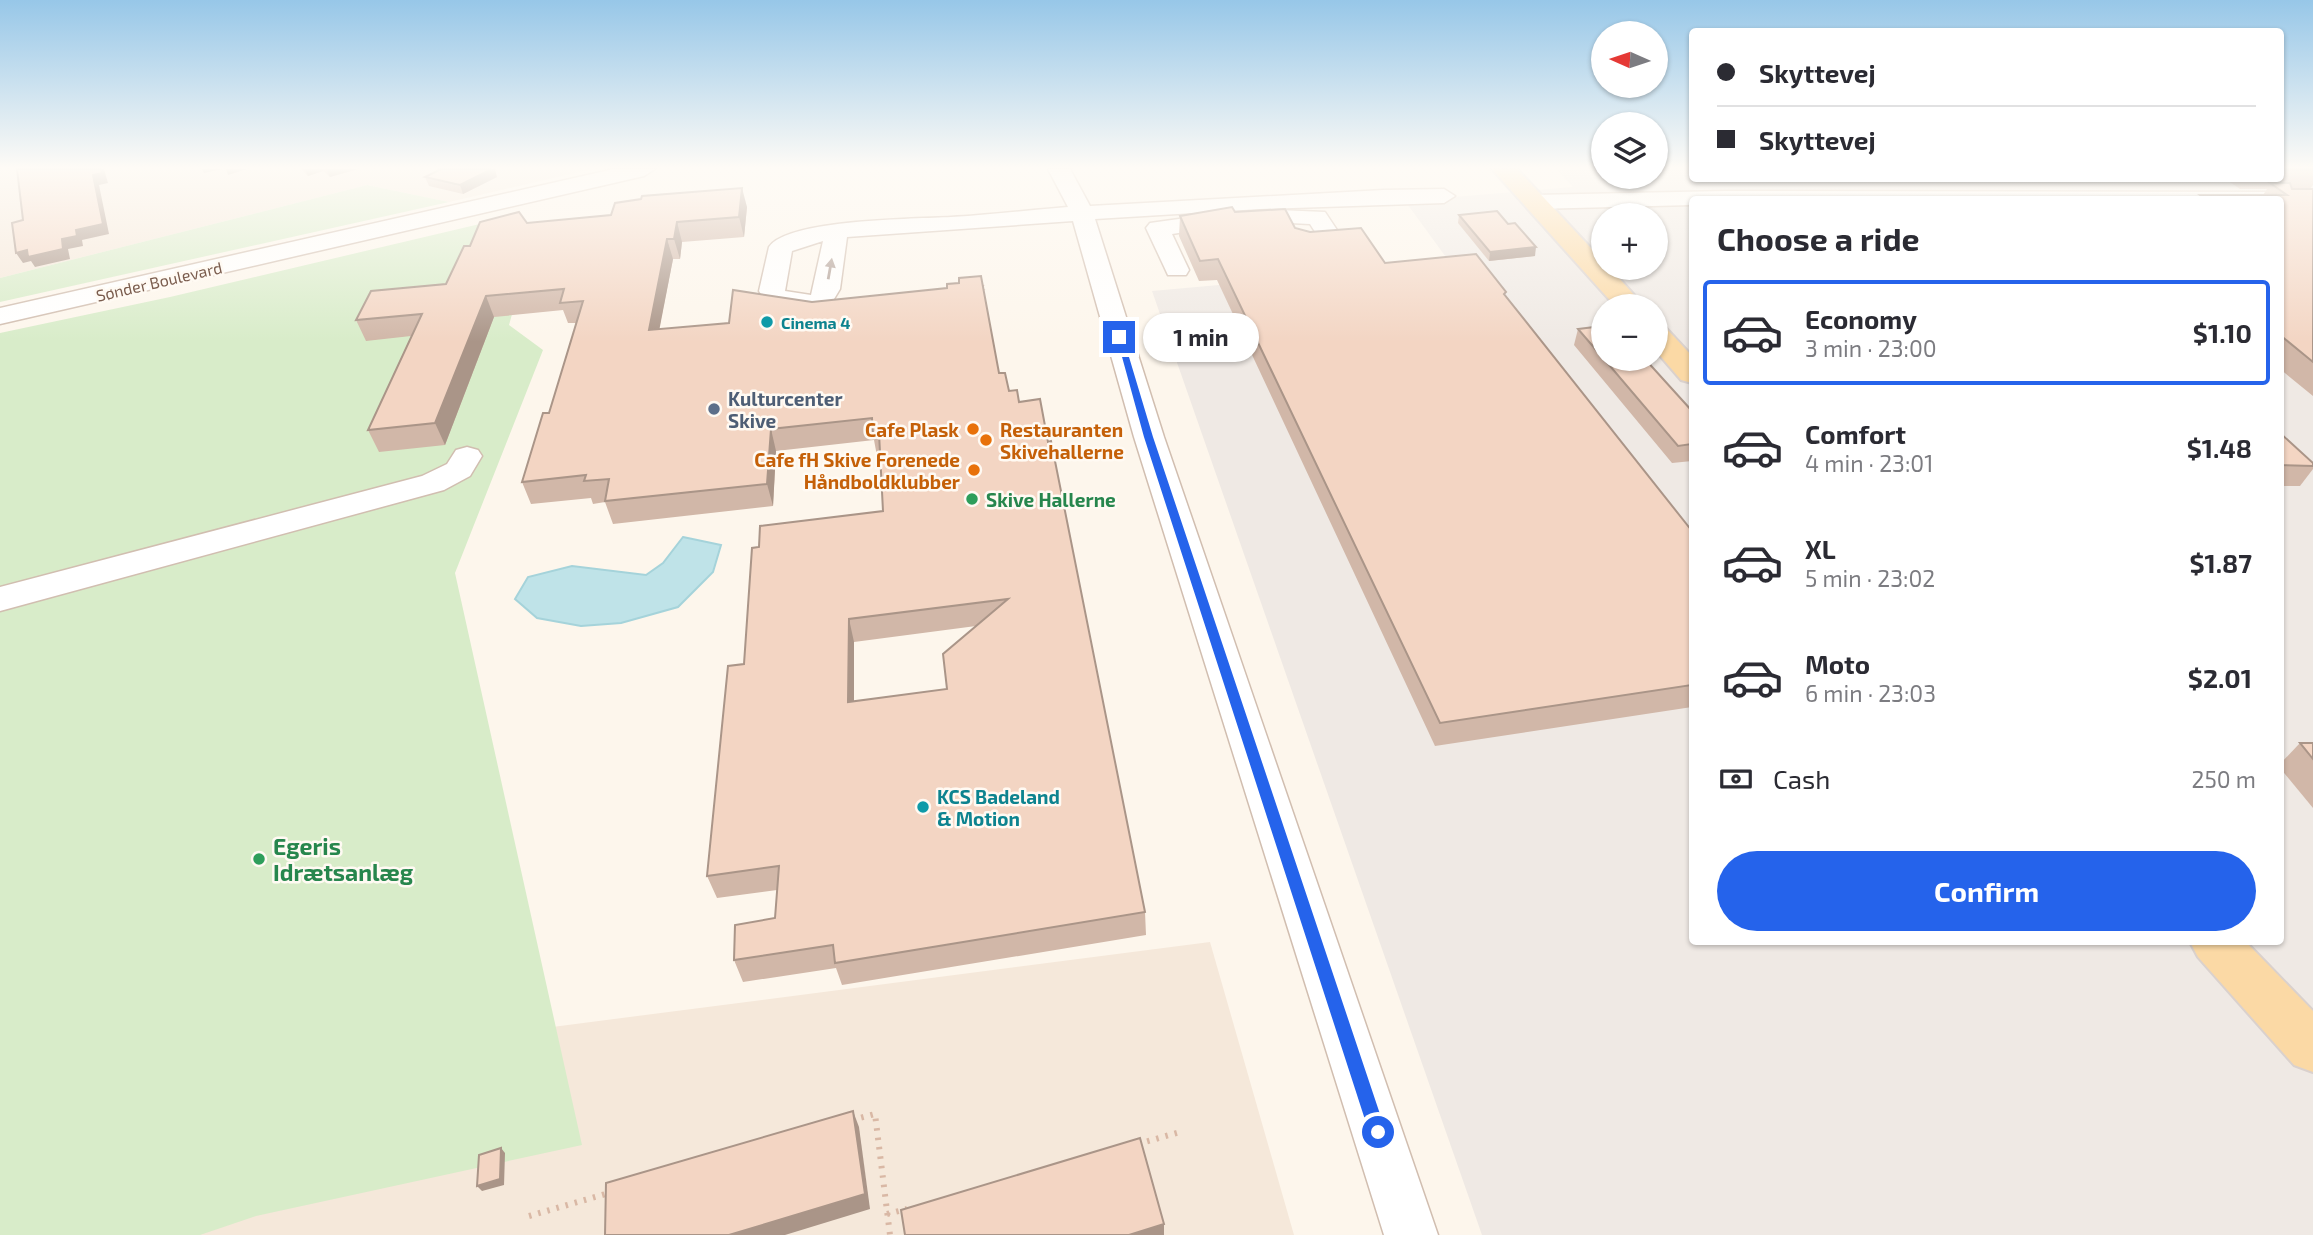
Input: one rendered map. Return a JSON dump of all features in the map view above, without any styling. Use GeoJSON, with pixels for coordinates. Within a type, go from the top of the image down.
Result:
{"type":"FeatureCollection","features":[{"type":"Feature","properties":{"kind":"main road"},"geometry":{"type":"LineString","coordinates":[[1557,227],[1619,294]]}},
{"type":"Feature","properties":{"kind":"main road"},"geometry":{"type":"LineString","coordinates":[[1668,347],[1689,371]]}},
{"type":"Feature","properties":{"kind":"main road"},"geometry":{"type":"LineString","coordinates":[[2218,945],[2313,1048]]}},
{"type":"Feature","properties":{"kind":"street","name":"Sønder Boulevard"},"geometry":{"type":"LineString","coordinates":[[0,316],[392,227]]}},
{"type":"Feature","properties":{"kind":"street"},"geometry":{"type":"LineString","coordinates":[[836,233],[827,289],[819,304],[785,301],[775,297],[772,291],[781,247],[818,234],[914,227]]}},
{"type":"Feature","properties":{"kind":"street"},"geometry":{"type":"LineString","coordinates":[[1086,227],[1149,437],[1312,926],[1410,1235]]}},
{"type":"Feature","properties":{"kind":"street"},"geometry":{"type":"LineString","coordinates":[[1161,227],[1158,228],[1177,270]]}},
{"type":"Feature","properties":{"kind":"street"},"geometry":{"type":"LineString","coordinates":[[1323,227],[1329,236]]}},
{"type":"Feature","properties":{"kind":"street"},"geometry":{"type":"LineString","coordinates":[[0,599],[433,483],[459,470],[467,456]]}},
{"type":"Feature","properties":{"kind":"path"},"geometry":{"type":"LineString","coordinates":[[848,1122],[874,1114],[890,1235]]}},
{"type":"Feature","properties":{"kind":"path"},"geometry":{"type":"LineString","coordinates":[[1127,1147],[1180,1132]]}},
{"type":"Feature","properties":{"kind":"path"},"geometry":{"type":"LineString","coordinates":[[529,1216],[622,1189]]}},
{"type":"Feature","properties":{"kind":"path"},"geometry":{"type":"LineString","coordinates":[[887,1214],[914,1207]]}},
{"type":"Feature","properties":{"kind":"shaded area"},"geometry":{"type":"Polygon","coordinates":[[[0,227],[203,227],[0,278],[0,227]]]}},
{"type":"Feature","properties":{"kind":"shaded area"},"geometry":{"type":"Polygon","coordinates":[[[1424,227],[1591,227],[1591,280],[1668,280],[1668,227],[1689,227],[1689,945],[2284,945],[2284,227],[2313,227],[2313,1235],[1482,1235],[1152,291],[1451,264],[1424,227]]]}},
{"type":"Feature","properties":{"kind":"shaded area"},"geometry":{"type":"Polygon","coordinates":[[[1210,942],[1294,1235],[0,1235],[467,1038],[1210,942]]]}},
{"type":"Feature","properties":{"kind":"green space"},"geometry":{"type":"Polygon","coordinates":[[[203,227],[338,227],[0,302],[0,278],[203,227]]]}},
{"type":"Feature","properties":{"kind":"green space","name":"Egeris Idrætsanlæg"},"geometry":{"type":"Polygon","coordinates":[[[469,227],[486,227],[516,300],[509,325],[543,350],[455,573],[582,1145],[256,1216],[200,1235],[0,1235],[0,333],[170,297],[469,227]]]}},
{"type":"Feature","properties":{"kind":"water"},"geometry":{"type":"Polygon","coordinates":[[[683,537],[721,545],[713,572],[678,607],[621,623],[581,626],[537,618],[515,599],[528,577],[572,566],[646,575],[663,563],[683,537]]]}},
{"type":"Feature","properties":{"kind":"building"},"geometry":{"type":"Polygon","coordinates":[[[12,227],[91,227],[76,230],[77,236],[62,239],[63,249],[28,257],[27,250],[16,253],[12,227]]]}},
{"type":"Feature","properties":{"kind":"building"},"geometry":{"type":"Polygon","coordinates":[[[478,227],[676,227],[674,239],[667,239],[649,330],[729,323],[733,290],[812,302],[947,288],[947,284],[959,283],[959,278],[981,276],[999,373],[1005,373],[1009,391],[1017,390],[1019,402],[1040,399],[1048,442],[1051,441],[1145,912],[835,963],[833,945],[734,960],[735,925],[775,918],[779,866],[707,876],[728,666],[744,664],[752,548],[759,547],[760,526],[883,511],[879,433],[873,434],[872,418],[771,429],[767,484],[605,501],[609,479],[584,481],[586,475],[522,482],[543,413],[549,413],[583,301],[560,303],[564,289],[486,296],[435,423],[368,430],[422,314],[356,320],[371,291],[446,284],[464,246],[470,246],[478,227]],[[1008,599],[849,619],[848,702],[947,689],[943,654],[1008,599]]]}},
{"type":"Feature","properties":{"kind":"building"},"geometry":{"type":"Polygon","coordinates":[[[1185,227],[1294,227],[1310,232],[1361,228],[1385,263],[1476,254],[1506,292],[1504,294],[1689,527],[1689,685],[1440,723],[1218,259],[1200,261],[1185,227]]]}},
{"type":"Feature","properties":{"kind":"building"},"geometry":{"type":"Polygon","coordinates":[[[1469,227],[1518,227],[1536,247],[1490,252],[1469,227]]]}},
{"type":"Feature","properties":{"kind":"building"},"geometry":{"type":"Polygon","coordinates":[[[2284,227],[2313,227],[2313,362],[2284,338],[2284,227]]]}},
{"type":"Feature","properties":{"kind":"building"},"geometry":{"type":"Polygon","coordinates":[[[1591,327],[1591,344],[1578,329],[1591,327]]]}},
{"type":"Feature","properties":{"kind":"building"},"geometry":{"type":"Polygon","coordinates":[[[1614,371],[1656,371],[1689,408],[1689,444],[1678,446],[1614,371]]]}},
{"type":"Feature","properties":{"kind":"building"},"geometry":{"type":"Polygon","coordinates":[[[2284,437],[2313,463],[2313,466],[2284,465],[2284,437]]]}},
{"type":"Feature","properties":{"kind":"building"},"geometry":{"type":"Polygon","coordinates":[[[2300,743],[2313,743],[2313,759],[2300,743]]]}},
{"type":"Feature","properties":{"kind":"building"},"geometry":{"type":"Polygon","coordinates":[[[853,1111],[865,1194],[729,1235],[605,1235],[606,1183],[853,1111]]]}},
{"type":"Feature","properties":{"kind":"building"},"geometry":{"type":"Polygon","coordinates":[[[1140,1138],[1164,1224],[1129,1235],[905,1235],[901,1210],[1140,1138]]]}},
{"type":"Feature","properties":{"kind":"building"},"geometry":{"type":"Polygon","coordinates":[[[501,1148],[500,1179],[477,1186],[479,1155],[501,1148]]]}},
{"type":"Feature","properties":{"kind":"place","name":"Cinema 4"},"geometry":{"type":"Point","coordinates":[767,322]}},
{"type":"Feature","properties":{"kind":"place","name":"Kulturcenter Skive"},"geometry":{"type":"Point","coordinates":[714,409]}},
{"type":"Feature","properties":{"kind":"place","name":"Cafe Plask"},"geometry":{"type":"Point","coordinates":[973,429]}},
{"type":"Feature","properties":{"kind":"place","name":"Restauranten Skivehallerne"},"geometry":{"type":"Point","coordinates":[986,440]}},
{"type":"Feature","properties":{"kind":"place","name":"Cafe fH Skive Forenede Håndboldklubber"},"geometry":{"type":"Point","coordinates":[974,470]}},
{"type":"Feature","properties":{"kind":"place","name":"Skive Hallerne"},"geometry":{"type":"Point","coordinates":[972,499]}},
{"type":"Feature","properties":{"kind":"place","name":"KCS Badeland & Motion"},"geometry":{"type":"Point","coordinates":[923,807]}},
{"type":"Feature","properties":{"kind":"place","name":"Egeris Idrætsanlæg"},"geometry":{"type":"Point","coordinates":[259,859]}},
{"type":"Feature","properties":{"kind":"route"},"geometry":{"type":"LineString","coordinates":[[1119,337],[1149,437],[1378,1132]]}}]}
